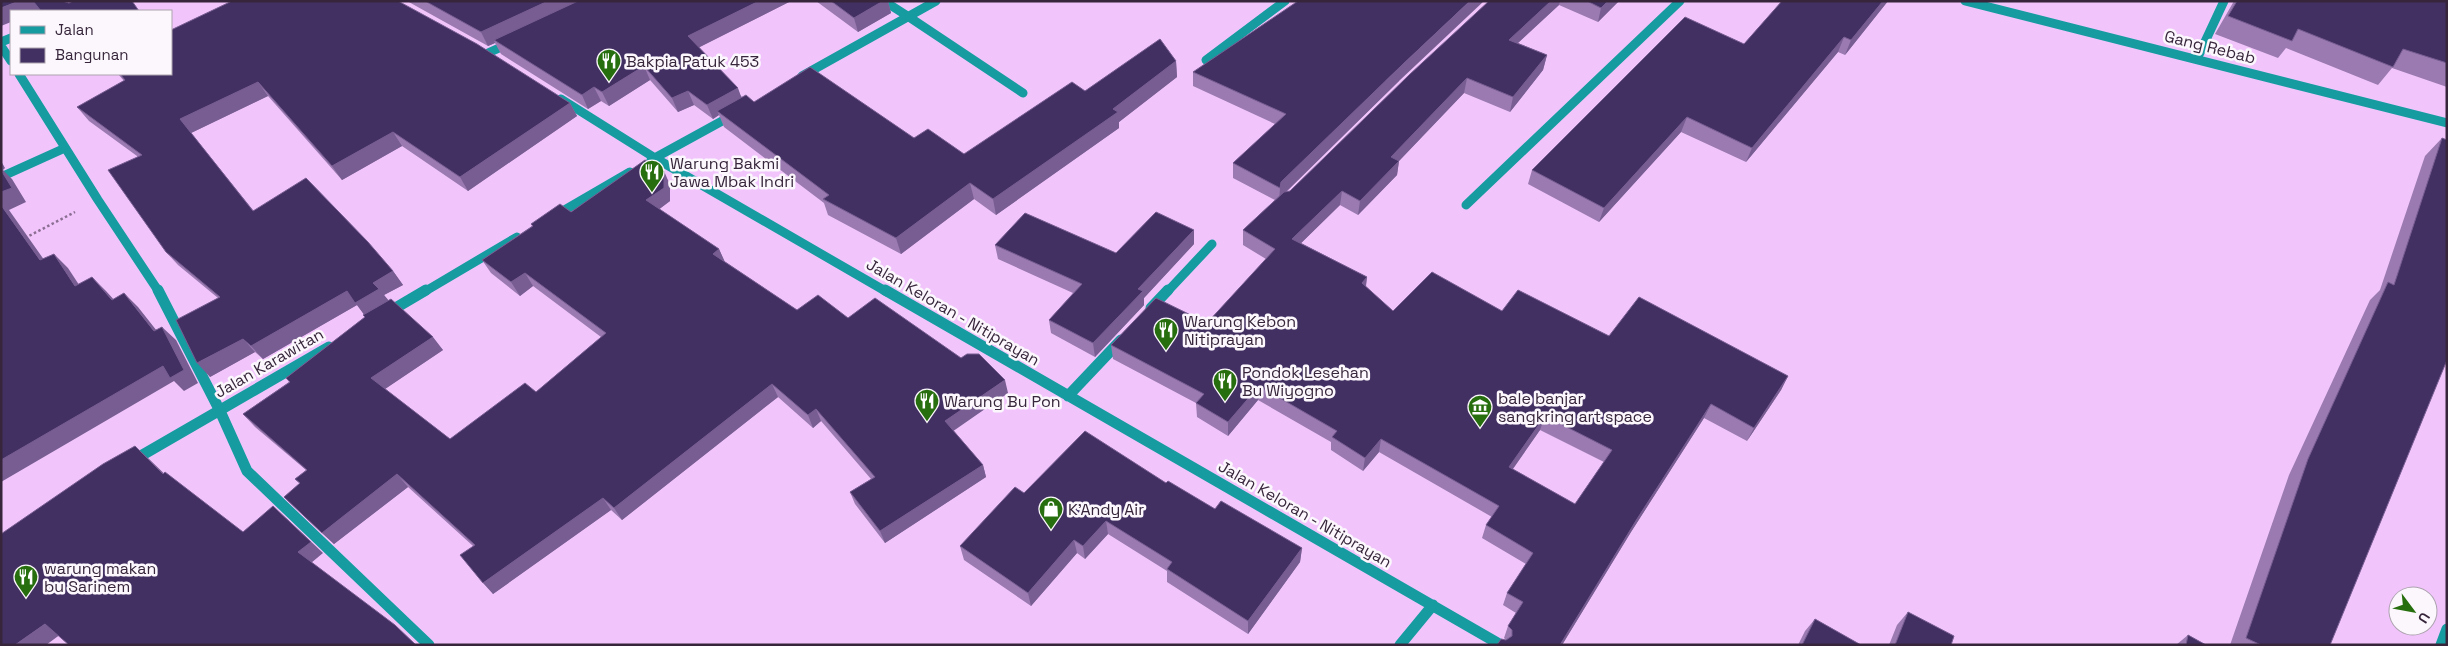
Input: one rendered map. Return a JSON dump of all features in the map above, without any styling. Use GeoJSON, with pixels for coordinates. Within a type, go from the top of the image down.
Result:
{"type":"FeatureCollection","features":[{"type":"Feature","properties":{"kind":"street"},"geometry":{"type":"LineString","coordinates":[[884,1],[1023,93]]}},
{"type":"Feature","properties":{"kind":"street"},"geometry":{"type":"LineString","coordinates":[[790,83],[936,1]]}},
{"type":"Feature","properties":{"kind":"street"},"geometry":{"type":"LineString","coordinates":[[1206,60],[1284,1]]}},
{"type":"Feature","properties":{"kind":"street"},"geometry":{"type":"LineString","coordinates":[[1466,205],[1680,1]]}},
{"type":"Feature","properties":{"kind":"street","name":"Gang Rebab"},"geometry":{"type":"LineString","coordinates":[[1965,1],[2447,123]]}},
{"type":"Feature","properties":{"kind":"street"},"geometry":{"type":"LineString","coordinates":[[2197,59],[2224,1]]}},
{"type":"Feature","properties":{"kind":"street"},"geometry":{"type":"LineString","coordinates":[[488,54],[522,37]]}},
{"type":"Feature","properties":{"kind":"street"},"geometry":{"type":"LineString","coordinates":[[1,44],[10,60]]}},
{"type":"Feature","properties":{"kind":"street"},"geometry":{"type":"LineString","coordinates":[[20,75],[98,200],[160,293],[220,411],[247,472],[430,645]]}},
{"type":"Feature","properties":{"kind":"street","name":"Jalan Keloran - Nitiprayan"},"geometry":{"type":"LineString","coordinates":[[555,95],[655,158],[1501,645]]}},
{"type":"Feature","properties":{"kind":"street"},"geometry":{"type":"LineString","coordinates":[[550,218],[740,111]]}},
{"type":"Feature","properties":{"kind":"street"},"geometry":{"type":"LineString","coordinates":[[1,178],[65,148]]}},
{"type":"Feature","properties":{"kind":"street"},"geometry":{"type":"LineString","coordinates":[[381,317],[525,233]]}},
{"type":"Feature","properties":{"kind":"street"},"geometry":{"type":"LineString","coordinates":[[1144,316],[1212,244]]}},
{"type":"Feature","properties":{"kind":"street"},"geometry":{"type":"LineString","coordinates":[[1068,396],[1130,330]]}},
{"type":"Feature","properties":{"kind":"street","name":"Jalan Karawitan"},"geometry":{"type":"LineString","coordinates":[[119,468],[338,342]]}},
{"type":"Feature","properties":{"kind":"street"},"geometry":{"type":"LineString","coordinates":[[1400,645],[1433,605]]}},
{"type":"Feature","properties":{"kind":"street"},"geometry":{"type":"LineString","coordinates":[[2441,645],[2447,629]]}},
{"type":"Feature","properties":{"kind":"path"},"geometry":{"type":"LineString","coordinates":[[19,242],[98,200]]}},
{"type":"Feature","properties":{"kind":"building"},"geometry":{"type":"Polygon","coordinates":[[[1,1],[19,1],[1,8],[1,1]]]}},
{"type":"Feature","properties":{"kind":"building"},"geometry":{"type":"Polygon","coordinates":[[[33,1],[62,1],[69,3],[73,1],[132,1],[138,10],[40,10],[33,1]]]}},
{"type":"Feature","properties":{"kind":"building"},"geometry":{"type":"Polygon","coordinates":[[[232,1],[398,1],[477,44],[570,103],[460,177],[393,132],[332,166],[258,82],[180,119],[253,211],[306,178],[368,242],[393,271],[373,283],[379,289],[355,303],[347,291],[251,346],[243,339],[197,363],[176,320],[220,297],[166,252],[108,170],[142,155],[77,107],[125,80],[121,75],[172,75],[172,30],[232,1]]]}},
{"type":"Feature","properties":{"kind":"building"},"geometry":{"type":"Polygon","coordinates":[[[425,1],[548,1],[481,32],[425,1]]]}},
{"type":"Feature","properties":{"kind":"building"},"geometry":{"type":"Polygon","coordinates":[[[578,1],[759,1],[688,36],[738,88],[707,105],[688,91],[672,98],[644,66],[602,92],[594,87],[582,95],[494,40],[578,1]]]}},
{"type":"Feature","properties":{"kind":"building"},"geometry":{"type":"Polygon","coordinates":[[[831,1],[883,1],[854,18],[831,1]]]}},
{"type":"Feature","properties":{"kind":"building"},"geometry":{"type":"Polygon","coordinates":[[[1298,1],[1470,1],[1281,182],[1280,188],[1233,163],[1286,114],[1193,72],[1298,1]]]}},
{"type":"Feature","properties":{"kind":"building"},"geometry":{"type":"Polygon","coordinates":[[[1489,1],[1551,1],[1509,40],[1547,55],[1513,97],[1467,78],[1391,157],[1399,161],[1360,201],[1342,191],[1292,239],[1367,277],[1362,283],[1393,311],[1432,272],[1502,311],[1518,290],[1609,336],[1639,297],[1788,376],[1754,428],[1711,404],[1637,519],[1560,645],[1497,645],[1501,639],[1506,640],[1512,636],[1512,630],[1508,626],[1523,602],[1507,593],[1533,553],[1486,525],[1499,506],[1381,439],[1365,458],[1332,437],[1337,431],[1259,386],[1228,422],[1196,403],[1204,394],[1111,345],[1156,298],[1207,323],[1275,249],[1243,230],[1284,192],[1290,191],[1409,75],[1489,1]],[[1545,416],[1509,467],[1575,504],[1612,450],[1545,416]]]}},
{"type":"Feature","properties":{"kind":"building"},"geometry":{"type":"Polygon","coordinates":[[[1587,1],[1608,1],[1601,8],[1587,1]]]}},
{"type":"Feature","properties":{"kind":"building"},"geometry":{"type":"Polygon","coordinates":[[[1782,1],[1883,1],[1851,40],[1844,37],[1752,148],[1687,117],[1604,208],[1532,170],[1685,17],[1744,44],[1782,1]]]}},
{"type":"Feature","properties":{"kind":"building"},"geometry":{"type":"Polygon","coordinates":[[[2237,1],[2447,1],[2447,63],[2403,49],[2393,67],[2298,29],[2292,41],[2228,16],[2237,1]]]}},
{"type":"Feature","properties":{"kind":"building"},"geometry":{"type":"Polygon","coordinates":[[[1160,39],[1176,61],[1113,109],[1118,112],[993,199],[970,183],[896,238],[823,199],[829,195],[717,111],[746,95],[754,102],[810,67],[914,138],[928,129],[964,154],[1072,82],[1085,91],[1160,39]]]}},
{"type":"Feature","properties":{"kind":"building"},"geometry":{"type":"Polygon","coordinates":[[[2442,138],[2447,140],[2447,360],[2330,645],[2261,645],[2246,638],[2308,459],[2388,282],[2394,285],[2442,138]]]}},
{"type":"Feature","properties":{"kind":"building"},"geometry":{"type":"Polygon","coordinates":[[[645,160],[664,171],[664,188],[646,200],[719,249],[713,254],[797,310],[818,295],[848,318],[875,298],[961,358],[967,354],[979,354],[1005,380],[945,421],[983,465],[880,531],[850,492],[875,477],[816,409],[808,415],[772,384],[614,508],[603,498],[483,583],[460,555],[475,545],[397,474],[322,533],[284,497],[300,483],[295,479],[307,470],[243,414],[290,382],[286,378],[365,317],[363,315],[391,299],[433,337],[371,378],[450,439],[525,383],[536,392],[606,333],[525,273],[511,282],[482,260],[533,226],[531,224],[560,204],[571,212],[645,160]]]}},
{"type":"Feature","properties":{"kind":"building"},"geometry":{"type":"Polygon","coordinates":[[[1,170],[12,188],[1,192],[1,170]]]}},
{"type":"Feature","properties":{"kind":"building"},"geometry":{"type":"Polygon","coordinates":[[[1,205],[40,260],[54,254],[75,286],[92,277],[112,300],[124,293],[154,331],[162,327],[184,370],[170,378],[163,366],[1,460],[1,205]]]}},
{"type":"Feature","properties":{"kind":"building"},"geometry":{"type":"Polygon","coordinates":[[[1156,212],[1194,230],[1138,289],[1143,291],[1093,343],[1049,320],[1082,284],[995,245],[1025,213],[1116,253],[1156,212]]]}},
{"type":"Feature","properties":{"kind":"building"},"geometry":{"type":"Polygon","coordinates":[[[1085,431],[1166,483],[1168,481],[1215,509],[1221,501],[1302,548],[1248,621],[1167,569],[1172,562],[1106,521],[1083,546],[1074,540],[1028,593],[960,546],[1015,487],[1024,493],[1085,431]]]}},
{"type":"Feature","properties":{"kind":"building"},"geometry":{"type":"Polygon","coordinates":[[[135,446],[163,474],[165,472],[243,532],[273,506],[311,542],[298,552],[395,625],[416,645],[69,645],[45,624],[15,645],[1,645],[1,534],[103,464],[135,446]]]}},
{"type":"Feature","properties":{"kind":"building"},"geometry":{"type":"Polygon","coordinates":[[[1908,612],[1954,636],[1951,645],[1895,645],[1908,612]]]}},
{"type":"Feature","properties":{"kind":"building"},"geometry":{"type":"Polygon","coordinates":[[[1815,619],[1861,645],[1802,645],[1815,619]]]}},
{"type":"Feature","properties":{"kind":"building"},"geometry":{"type":"Polygon","coordinates":[[[2188,635],[2206,645],[2186,645],[2188,635]]]}},
{"type":"Feature","properties":{"kind":"place","name":"Bakpia Patuk 453"},"geometry":{"type":"Point","coordinates":[609,82]}},
{"type":"Feature","properties":{"kind":"place","name":"Warung Bakmi Jawa Mbak Indri"},"geometry":{"type":"Point","coordinates":[652,193]}},
{"type":"Feature","properties":{"kind":"place","name":"Warung Kebon Nitiprayan"},"geometry":{"type":"Point","coordinates":[1166,351]}},
{"type":"Feature","properties":{"kind":"place","name":"Pondok Lesehan Bu Wiyogno"},"geometry":{"type":"Point","coordinates":[1225,402]}},
{"type":"Feature","properties":{"kind":"place","name":"Warung Bu Pon"},"geometry":{"type":"Point","coordinates":[927,422]}},
{"type":"Feature","properties":{"kind":"place","name":"bale banjar sangkring art space"},"geometry":{"type":"Point","coordinates":[1480,428]}},
{"type":"Feature","properties":{"kind":"place","name":"K'Andy Air"},"geometry":{"type":"Point","coordinates":[1051,530]}},
{"type":"Feature","properties":{"kind":"place","name":"warung makan bu Sarinem"},"geometry":{"type":"Point","coordinates":[26,598]}}]}
